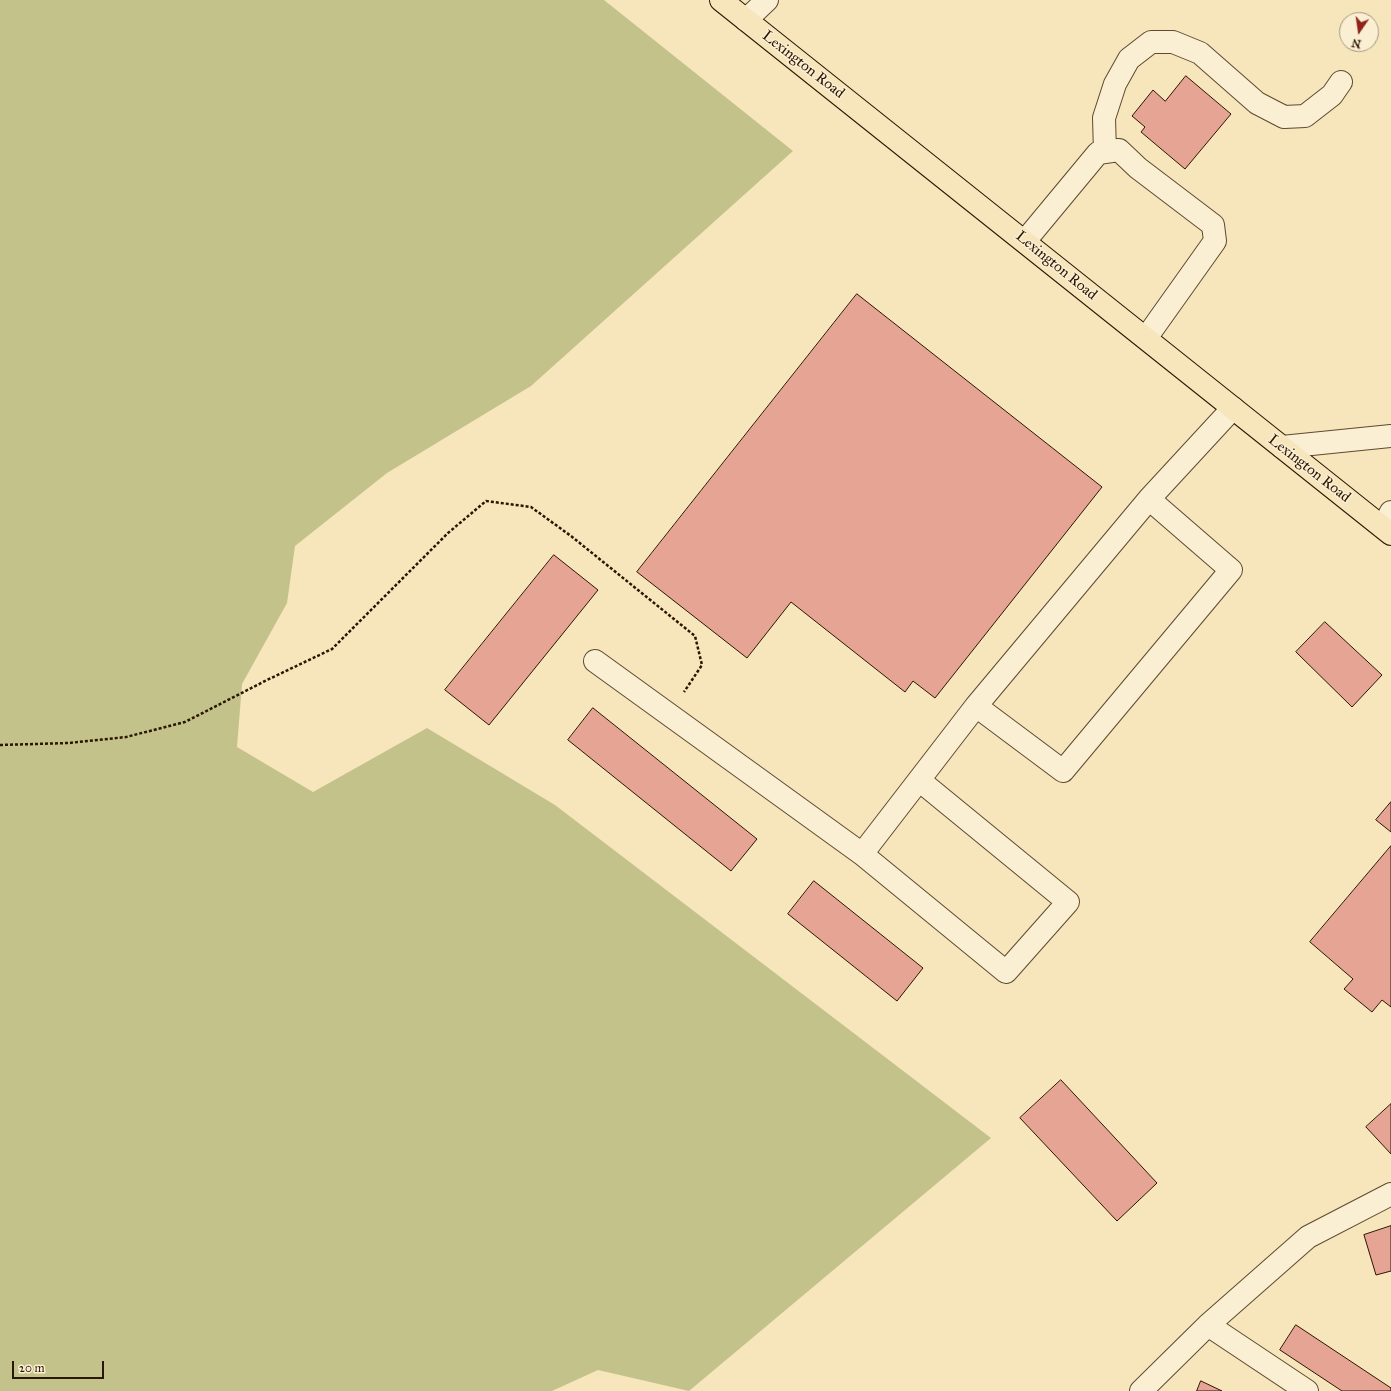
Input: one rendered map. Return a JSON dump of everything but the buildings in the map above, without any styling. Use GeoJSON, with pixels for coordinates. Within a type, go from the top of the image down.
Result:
{"type":"FeatureCollection","features":[{"type":"Feature","properties":{"kind":"highway","name":"Lexington Road"},"geometry":{"type":"LineString","coordinates":[[721,0],[1282,447],[1388,524]]}},
{"type":"Feature","properties":{"kind":"street"},"geometry":{"type":"LineString","coordinates":[[746,20],[767,0]]}},
{"type":"Feature","properties":{"kind":"street"},"geometry":{"type":"LineString","coordinates":[[1024,241],[1102,152],[1104,118],[1115,84],[1129,59],[1151,42],[1173,42],[1200,54],[1257,103],[1284,116],[1305,116],[1332,95],[1341,82]]}},
{"type":"Feature","properties":{"kind":"street"},"geometry":{"type":"LineString","coordinates":[[1102,152],[1119,150],[1138,168],[1213,225],[1215,241],[1146,338]]}},
{"type":"Feature","properties":{"kind":"street"},"geometry":{"type":"LineString","coordinates":[[862,854],[976,706],[1148,499],[1233,408]]}},
{"type":"Feature","properties":{"kind":"street"},"geometry":{"type":"LineString","coordinates":[[1282,447],[1391,436]]}},
{"type":"Feature","properties":{"kind":"street"},"geometry":{"type":"LineString","coordinates":[[976,706],[1063,771],[1231,570],[1148,499]]}},
{"type":"Feature","properties":{"kind":"street"},"geometry":{"type":"LineString","coordinates":[[595,661],[862,854],[1006,972],[1068,902],[919,780]]}},
{"type":"Feature","properties":{"kind":"street"},"geometry":{"type":"LineString","coordinates":[[1141,1391],[1208,1325],[1308,1237],[1391,1194]]}},
{"type":"Feature","properties":{"kind":"street"},"geometry":{"type":"LineString","coordinates":[[1208,1325],[1307,1391]]}},
{"type":"Feature","properties":{"kind":"path"},"geometry":{"type":"LineString","coordinates":[[0,745],[69,743],[126,737],[185,722],[332,649],[448,533],[486,501],[531,507],[571,536],[695,636],[702,665],[670,715]]}},
{"type":"Feature","properties":{"kind":"shaded area"},"geometry":{"type":"Polygon","coordinates":[[[0,0],[604,0],[793,151],[531,386],[387,473],[295,546],[287,603],[242,684],[237,747],[313,792],[427,728],[555,805],[991,1138],[689,1391],[598,1370],[552,1391],[0,1391],[0,0]]]}}]}
